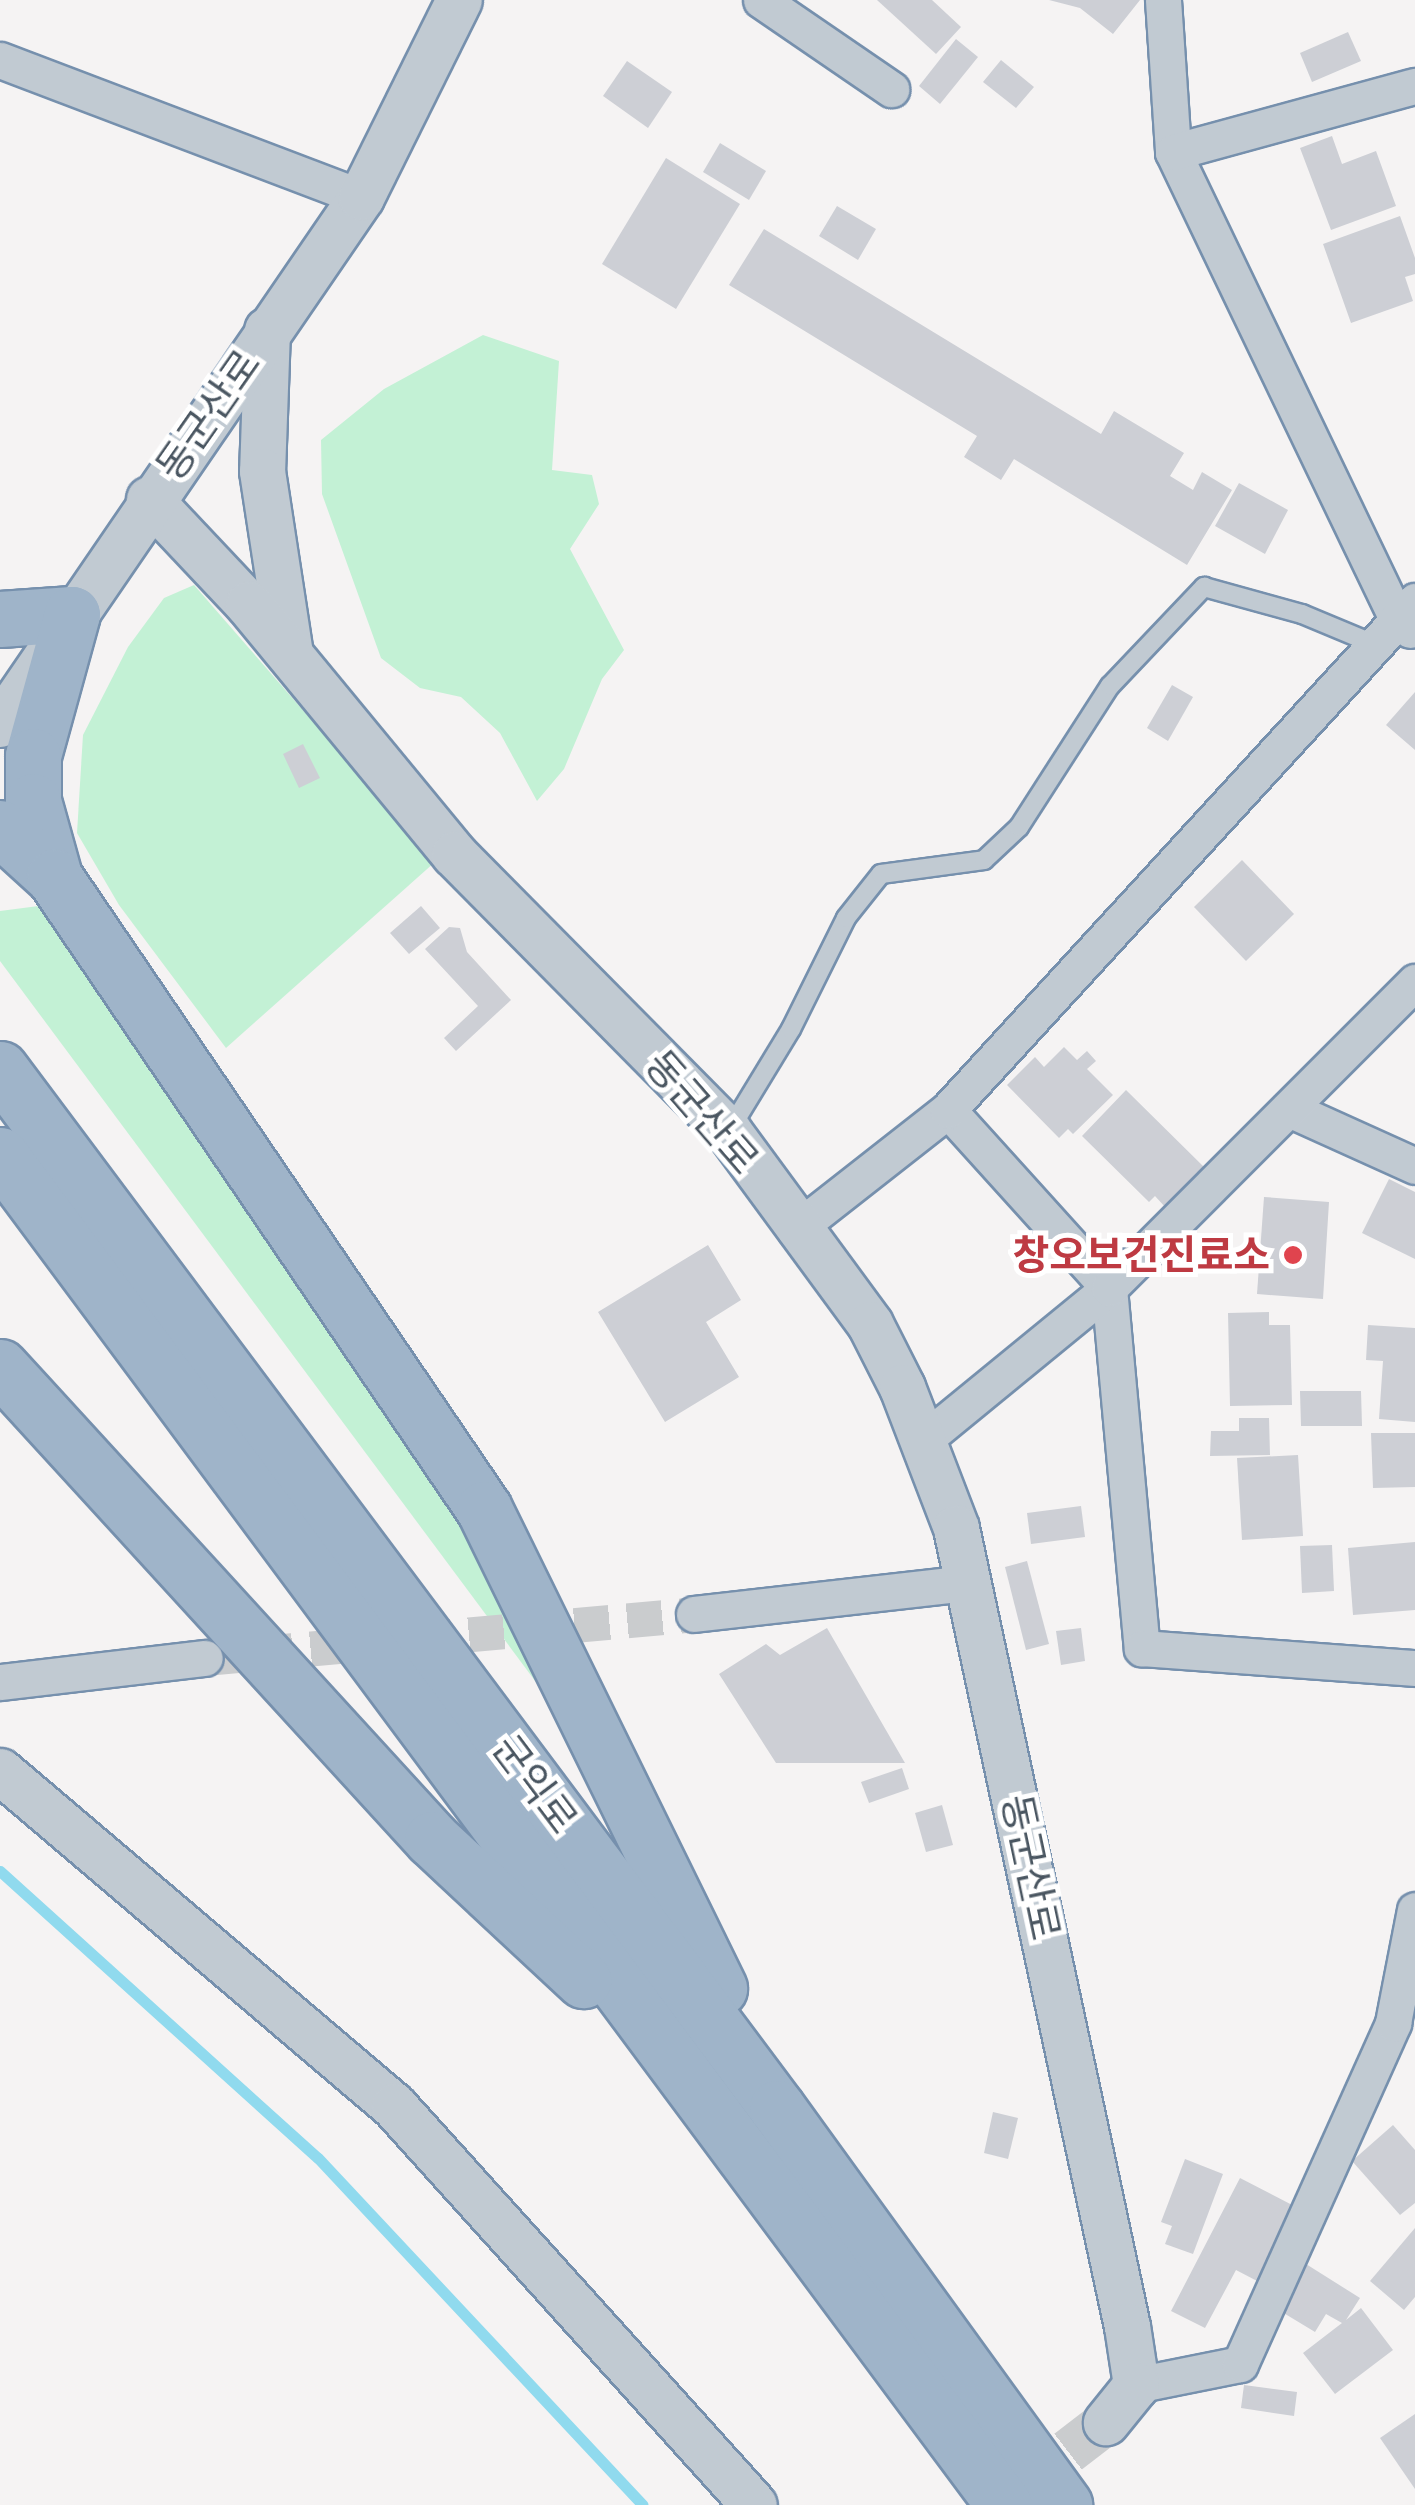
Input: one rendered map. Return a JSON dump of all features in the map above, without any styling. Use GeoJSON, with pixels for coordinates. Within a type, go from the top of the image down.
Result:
{"type":"FeatureCollection","features":[{"type":"Feature","properties":{"kind":"highway"},"geometry":{"type":"LineString","coordinates":[[0,619],[72,614],[33,756],[33,801],[54,877]]}},
{"type":"Feature","properties":{"kind":"highway"},"geometry":{"type":"LineString","coordinates":[[0,828],[54,877],[484,1509],[777,2108]]}},
{"type":"Feature","properties":{"kind":"highway","name":"군익로"},"geometry":{"type":"LineString","coordinates":[[0,1069],[777,2108],[1064,2505]]}},
{"type":"Feature","properties":{"kind":"highway","name":"군익로"},"geometry":{"type":"LineString","coordinates":[[0,1155],[1004,2505]]}},
{"type":"Feature","properties":{"kind":"highway"},"geometry":{"type":"LineString","coordinates":[[0,1366],[432,1839],[686,2077]]}},
{"type":"Feature","properties":{"kind":"street","name":"동군산로"},"geometry":{"type":"LineString","coordinates":[[460,0],[361,197],[149,499],[291,655],[454,854],[729,1132],[795,1230],[870,1324],[926,1438],[968,1583],[1136,2385]]}},
{"type":"Feature","properties":{"kind":"street"},"geometry":{"type":"LineString","coordinates":[[761,0],[891,89]]}},
{"type":"Feature","properties":{"kind":"street"},"geometry":{"type":"LineString","coordinates":[[795,1230],[948,1110],[1400,624],[1172,152],[1163,0]]}},
{"type":"Feature","properties":{"kind":"street"},"geometry":{"type":"LineString","coordinates":[[0,60],[361,197]]}},
{"type":"Feature","properties":{"kind":"street"},"geometry":{"type":"LineString","coordinates":[[1172,152],[1415,86]]}},
{"type":"Feature","properties":{"kind":"street"},"geometry":{"type":"LineString","coordinates":[[268,330],[262,471],[291,655]]}},
{"type":"Feature","properties":{"kind":"street"},"geometry":{"type":"LineString","coordinates":[[0,724],[149,499]]}},
{"type":"Feature","properties":{"kind":"street"},"geometry":{"type":"LineString","coordinates":[[926,1438],[1109,1288],[1415,982]]}},
{"type":"Feature","properties":{"kind":"street"},"geometry":{"type":"LineString","coordinates":[[948,1110],[1109,1288],[1142,1648],[1415,1668]]}},
{"type":"Feature","properties":{"kind":"street"},"geometry":{"type":"LineString","coordinates":[[1289,1110],[1415,1166]]}},
{"type":"Feature","properties":{"kind":"street"},"geometry":{"type":"LineString","coordinates":[[694,1614],[968,1583]]}},
{"type":"Feature","properties":{"kind":"street"},"geometry":{"type":"LineString","coordinates":[[0,1682],[205,1658]]}},
{"type":"Feature","properties":{"kind":"street"},"geometry":{"type":"LineString","coordinates":[[0,1771],[394,2106],[754,2505]]}},
{"type":"Feature","properties":{"kind":"street"},"geometry":{"type":"LineString","coordinates":[[1106,2422],[1136,2385],[1240,2364],[1393,2023],[1415,1910]]}},
{"type":"Feature","properties":{"kind":"lane"},"geometry":{"type":"LineString","coordinates":[[729,1132],[846,918],[881,874],[984,860],[1019,827],[1110,686],[1204,587],[1302,614],[1400,624]]}},
{"type":"Feature","properties":{"kind":"green space"},"geometry":{"type":"Polygon","coordinates":[[[483,335],[559,361],[552,470],[592,475],[599,504],[570,549],[624,650],[602,679],[564,769],[537,801],[500,733],[461,697],[420,688],[381,658],[322,494],[321,440],[384,389],[483,335]]]}},
{"type":"Feature","properties":{"kind":"green space"},"geometry":{"type":"Polygon","coordinates":[[[194,585],[435,862],[226,1048],[119,905],[77,833],[83,735],[128,647],[164,598],[194,585]]]}},
{"type":"Feature","properties":{"kind":"green space"},"geometry":{"type":"Polygon","coordinates":[[[54,904],[279,1213],[640,1822],[0,961],[0,911],[54,904]]]}},
{"type":"Feature","properties":{"kind":"building"},"geometry":{"type":"Polygon","coordinates":[[[877,0],[932,0],[961,27],[936,54],[877,0]]]}},
{"type":"Feature","properties":{"kind":"building"},"geometry":{"type":"Polygon","coordinates":[[[1049,0],[1140,0],[1113,34],[1080,8],[1049,0]]]}},
{"type":"Feature","properties":{"kind":"building"},"geometry":{"type":"Polygon","coordinates":[[[1348,32],[1361,61],[1312,82],[1300,53],[1348,32]]]}},
{"type":"Feature","properties":{"kind":"building"},"geometry":{"type":"Polygon","coordinates":[[[956,39],[978,57],[940,104],[919,86],[956,39]]]}},
{"type":"Feature","properties":{"kind":"building"},"geometry":{"type":"Polygon","coordinates":[[[1001,60],[1034,87],[1016,108],[983,82],[1001,60]]]}},
{"type":"Feature","properties":{"kind":"building"},"geometry":{"type":"Polygon","coordinates":[[[627,61],[672,92],[648,128],[603,96],[627,61]]]}},
{"type":"Feature","properties":{"kind":"building"},"geometry":{"type":"Polygon","coordinates":[[[1332,136],[1342,164],[1376,151],[1396,206],[1331,230],[1300,148],[1332,136]]]}},
{"type":"Feature","properties":{"kind":"building"},"geometry":{"type":"Polygon","coordinates":[[[720,143],[766,171],[749,200],[703,172],[720,143]]]}},
{"type":"Feature","properties":{"kind":"building"},"geometry":{"type":"Polygon","coordinates":[[[666,158],[740,204],[676,309],[602,264],[666,158]]]}},
{"type":"Feature","properties":{"kind":"building"},"geometry":{"type":"Polygon","coordinates":[[[837,206],[876,229],[858,260],[819,236],[837,206]]]}},
{"type":"Feature","properties":{"kind":"building"},"geometry":{"type":"Polygon","coordinates":[[[1400,216],[1415,258],[1415,274],[1405,277],[1413,301],[1351,323],[1323,244],[1400,216]]]}},
{"type":"Feature","properties":{"kind":"building"},"geometry":{"type":"Polygon","coordinates":[[[764,229],[1101,434],[1114,411],[1184,453],[1170,476],[1193,490],[1202,472],[1232,490],[1187,565],[1014,459],[1001,480],[964,457],[977,436],[729,285],[764,229]]]}},
{"type":"Feature","properties":{"kind":"building"},"geometry":{"type":"Polygon","coordinates":[[[1239,483],[1288,510],[1265,554],[1215,526],[1239,483]]]}},
{"type":"Feature","properties":{"kind":"building"},"geometry":{"type":"Polygon","coordinates":[[[1172,685],[1193,697],[1168,741],[1147,728],[1172,685]]]}},
{"type":"Feature","properties":{"kind":"building"},"geometry":{"type":"Polygon","coordinates":[[[1415,692],[1415,750],[1386,725],[1415,692]]]}},
{"type":"Feature","properties":{"kind":"building"},"geometry":{"type":"Polygon","coordinates":[[[303,744],[320,778],[299,788],[283,754],[303,744]]]}},
{"type":"Feature","properties":{"kind":"building"},"geometry":{"type":"Polygon","coordinates":[[[1242,860],[1294,914],[1246,961],[1194,907],[1242,860]]]}},
{"type":"Feature","properties":{"kind":"building"},"geometry":{"type":"Polygon","coordinates":[[[421,906],[440,928],[409,954],[390,933],[421,906]]]}},
{"type":"Feature","properties":{"kind":"building"},"geometry":{"type":"Polygon","coordinates":[[[449,927],[460,928],[467,952],[511,1000],[456,1051],[444,1038],[478,1006],[425,949],[449,927]]]}},
{"type":"Feature","properties":{"kind":"building"},"geometry":{"type":"Polygon","coordinates":[[[1064,1047],[1077,1060],[1087,1051],[1096,1061],[1087,1069],[1113,1095],[1073,1134],[1068,1129],[1059,1138],[1007,1085],[1035,1057],[1044,1067],[1064,1047]]]}},
{"type":"Feature","properties":{"kind":"building"},"geometry":{"type":"Polygon","coordinates":[[[1126,1090],[1205,1168],[1166,1208],[1155,1196],[1149,1202],[1082,1136],[1126,1090]]]}},
{"type":"Feature","properties":{"kind":"building"},"geometry":{"type":"Polygon","coordinates":[[[1389,1179],[1415,1192],[1415,1259],[1362,1233],[1389,1179]]]}},
{"type":"Feature","properties":{"kind":"building"},"geometry":{"type":"Polygon","coordinates":[[[1264,1197],[1329,1202],[1323,1299],[1257,1294],[1264,1197]]]}},
{"type":"Feature","properties":{"kind":"building"},"geometry":{"type":"Polygon","coordinates":[[[708,1245],[741,1300],[706,1322],[739,1377],[665,1422],[598,1312],[708,1245]]]}},
{"type":"Feature","properties":{"kind":"building"},"geometry":{"type":"Polygon","coordinates":[[[1269,1312],[1269,1325],[1290,1325],[1292,1405],[1230,1406],[1228,1313],[1269,1312]]]}},
{"type":"Feature","properties":{"kind":"building"},"geometry":{"type":"Polygon","coordinates":[[[1368,1325],[1415,1328],[1415,1422],[1379,1419],[1383,1361],[1366,1360],[1368,1325]]]}},
{"type":"Feature","properties":{"kind":"building"},"geometry":{"type":"Polygon","coordinates":[[[1300,1391],[1361,1391],[1362,1426],[1301,1426],[1300,1391]]]}},
{"type":"Feature","properties":{"kind":"building"},"geometry":{"type":"Polygon","coordinates":[[[1239,1418],[1269,1418],[1270,1455],[1210,1456],[1211,1431],[1239,1431],[1239,1418]]]}},
{"type":"Feature","properties":{"kind":"building"},"geometry":{"type":"Polygon","coordinates":[[[1371,1433],[1415,1433],[1415,1487],[1373,1488],[1371,1433]]]}},
{"type":"Feature","properties":{"kind":"building"},"geometry":{"type":"Polygon","coordinates":[[[1298,1455],[1303,1536],[1242,1540],[1237,1458],[1298,1455]]]}},
{"type":"Feature","properties":{"kind":"building"},"geometry":{"type":"Polygon","coordinates":[[[1081,1506],[1085,1537],[1031,1544],[1027,1513],[1081,1506]]]}},
{"type":"Feature","properties":{"kind":"building"},"geometry":{"type":"Polygon","coordinates":[[[1415,1542],[1415,1610],[1353,1615],[1348,1548],[1415,1542]]]}},
{"type":"Feature","properties":{"kind":"building"},"geometry":{"type":"Polygon","coordinates":[[[1332,1545],[1334,1591],[1302,1593],[1300,1546],[1332,1545]]]}},
{"type":"Feature","properties":{"kind":"building"},"geometry":{"type":"Polygon","coordinates":[[[1027,1561],[1049,1644],[1026,1650],[1005,1567],[1027,1561]]]}},
{"type":"Feature","properties":{"kind":"building"},"geometry":{"type":"Polygon","coordinates":[[[827,1628],[905,1763],[776,1763],[719,1674],[766,1644],[780,1655],[827,1628]]]}},
{"type":"Feature","properties":{"kind":"building"},"geometry":{"type":"Polygon","coordinates":[[[1081,1628],[1085,1661],[1061,1665],[1056,1631],[1081,1628]]]}},
{"type":"Feature","properties":{"kind":"building"},"geometry":{"type":"Polygon","coordinates":[[[902,1768],[909,1789],[869,1803],[861,1782],[902,1768]]]}},
{"type":"Feature","properties":{"kind":"building"},"geometry":{"type":"Polygon","coordinates":[[[942,1805],[953,1845],[926,1852],[915,1813],[942,1805]]]}},
{"type":"Feature","properties":{"kind":"building"},"geometry":{"type":"Polygon","coordinates":[[[993,2112],[1018,2118],[1008,2159],[984,2153],[993,2112]]]}},
{"type":"Feature","properties":{"kind":"building"},"geometry":{"type":"Polygon","coordinates":[[[1393,2125],[1415,2150],[1415,2203],[1400,2215],[1352,2161],[1393,2125]]]}},
{"type":"Feature","properties":{"kind":"building"},"geometry":{"type":"Polygon","coordinates":[[[1185,2159],[1223,2174],[1193,2254],[1165,2244],[1172,2226],[1161,2222],[1185,2159]]]}},
{"type":"Feature","properties":{"kind":"building"},"geometry":{"type":"Polygon","coordinates":[[[1240,2178],[1298,2208],[1259,2282],[1236,2270],[1205,2328],[1171,2311],[1240,2178]]]}},
{"type":"Feature","properties":{"kind":"building"},"geometry":{"type":"Polygon","coordinates":[[[1415,2228],[1415,2297],[1404,2310],[1370,2281],[1415,2228]]]}},
{"type":"Feature","properties":{"kind":"building"},"geometry":{"type":"Polygon","coordinates":[[[1306,2264],[1360,2298],[1346,2320],[1361,2308],[1393,2350],[1335,2394],[1303,2353],[1342,2323],[1326,2314],[1315,2332],[1277,2309],[1306,2264]]]}},
{"type":"Feature","properties":{"kind":"building"},"geometry":{"type":"Polygon","coordinates":[[[1244,2385],[1297,2392],[1294,2416],[1241,2408],[1244,2385]]]}},
{"type":"Feature","properties":{"kind":"building"},"geometry":{"type":"Polygon","coordinates":[[[1415,2414],[1415,2489],[1380,2438],[1415,2414]]]}},
{"type":"Feature","properties":{"kind":"waterway"},"geometry":{"type":"LineString","coordinates":[[0,1871],[318,2158],[643,2505]]}},
{"type":"Feature","properties":{"kind":"tunnel"},"geometry":{"type":"LineString","coordinates":[[205,1658],[694,1614]]}},
{"type":"Feature","properties":{"kind":"tunnel"},"geometry":{"type":"LineString","coordinates":[[1015,2492],[1106,2422]]}},
{"type":"Feature","properties":{"kind":"place","name":"창오보건진료소"},"geometry":{"type":"Point","coordinates":[1293,1255]}}]}
